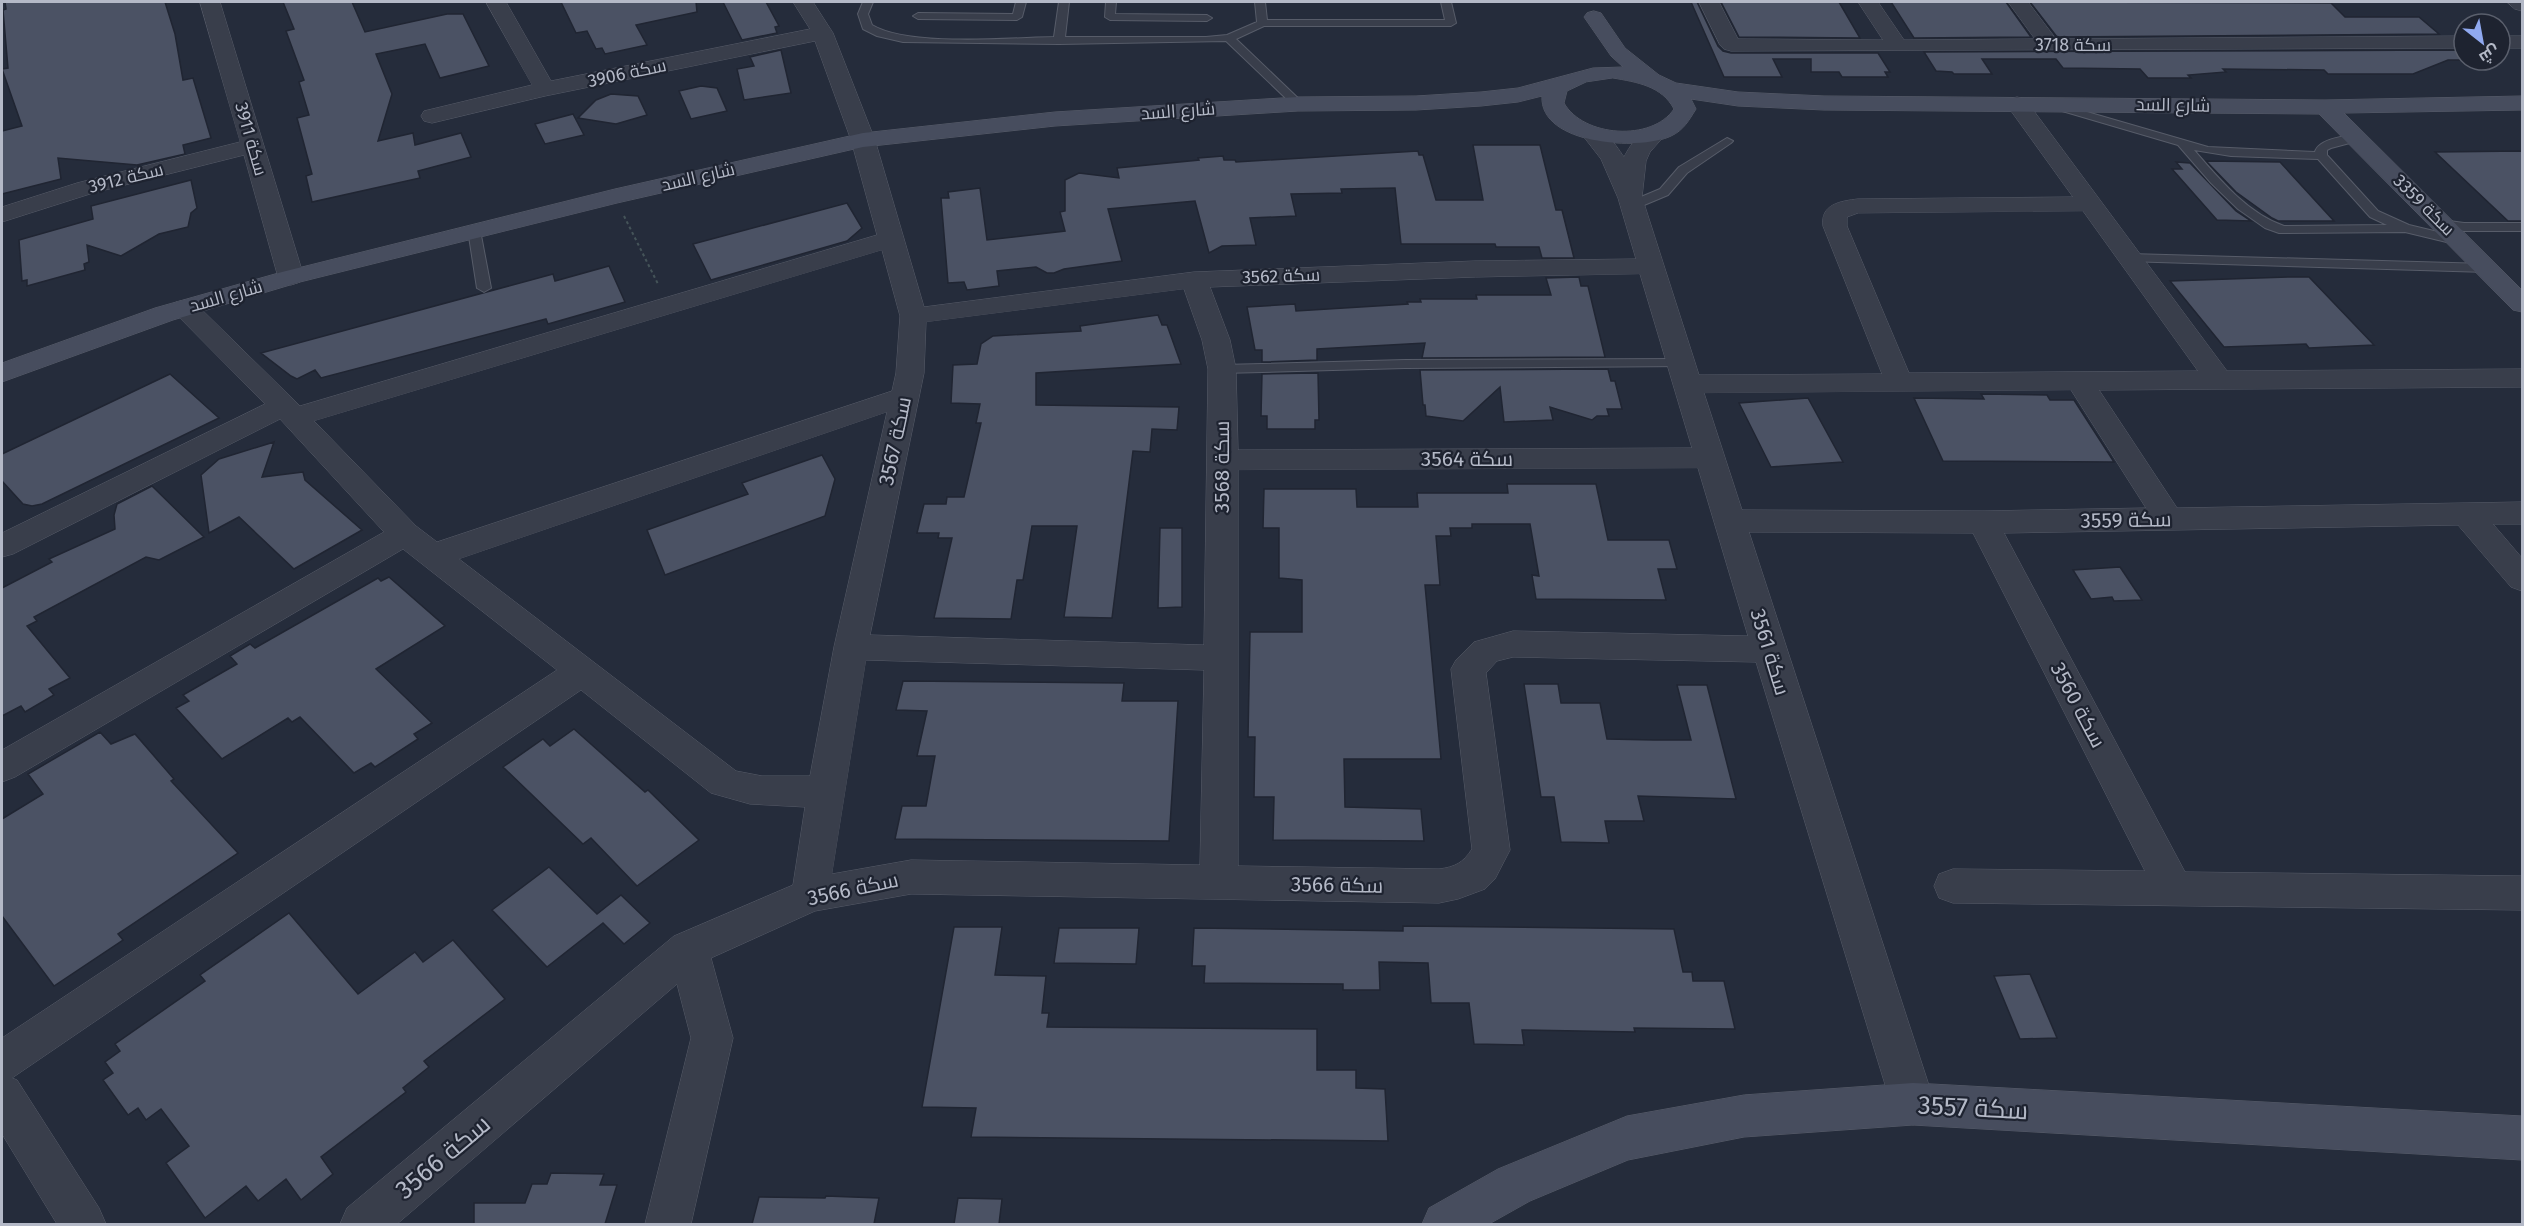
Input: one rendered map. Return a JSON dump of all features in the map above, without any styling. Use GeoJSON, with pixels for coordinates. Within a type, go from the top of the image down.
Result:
{"type":"FeatureCollection","features":[{"type":"Feature","properties":{"kind":"street","name":"سكة 3911"},"geometry":{"type":"LineString","coordinates":[[210,2],[291,277]]}},
{"type":"Feature","properties":{"kind":"street"},"geometry":{"type":"LineString","coordinates":[[496,2],[545,89]]}},
{"type":"Feature","properties":{"kind":"street","name":"سكة 3567"},"geometry":{"type":"LineString","coordinates":[[803,2],[823,33],[864,140],[913,316],[910,373],[851,647],[826,791],[812,895]]}},
{"type":"Feature","properties":{"kind":"street","name":"سكة 3718"},"geometry":{"type":"LineString","coordinates":[[1709,2],[1731,45],[2452,42]]}},
{"type":"Feature","properties":{"kind":"street"},"geometry":{"type":"LineString","coordinates":[[1868,2],[1898,46]]}},
{"type":"Feature","properties":{"kind":"street"},"geometry":{"type":"LineString","coordinates":[[2019,2],[2050,45]]}},
{"type":"Feature","properties":{"kind":"street"},"geometry":{"type":"LineString","coordinates":[[2517,2],[2523,5]]}},
{"type":"Feature","properties":{"kind":"street"},"geometry":{"type":"LineString","coordinates":[[1582,128],[1560,115],[1554,104],[1554,94],[1588,65],[1596,51],[1598,44],[1592,9]]}},
{"type":"Feature","properties":{"kind":"street"},"geometry":{"type":"LineString","coordinates":[[1592,9],[1618,52],[1681,99],[1685,110],[1681,120],[1663,131]]}},
{"type":"Feature","properties":{"kind":"street","name":"سكة 3906"},"geometry":{"type":"LineString","coordinates":[[432,116],[545,89],[823,33]]}},
{"type":"Feature","properties":{"kind":"street","name":"شارع السد"},"geometry":{"type":"LineString","coordinates":[[2,373],[184,308],[291,277],[474,230],[864,140],[1055,119],[1298,104],[1416,103],[1518,95],[1593,73],[1613,72],[1662,85],[1749,100],[1824,103],[2325,107],[2523,103]]}},
{"type":"Feature","properties":{"kind":"street","name":"شارع السد"},"geometry":{"type":"LineString","coordinates":[[1416,103],[1534,114],[1612,136],[1635,137],[1747,109],[1824,103]]}},
{"type":"Feature","properties":{"kind":"street"},"geometry":{"type":"LineString","coordinates":[[2017,104],[2219,380]]}},
{"type":"Feature","properties":{"kind":"street","name":"سكة 3359"},"geometry":{"type":"LineString","coordinates":[[2325,107],[2523,304]]}},
{"type":"Feature","properties":{"kind":"street","name":"سكة 3561"},"geometry":{"type":"LineString","coordinates":[[1582,128],[1612,156],[1631,202],[1913,1104]]}},
{"type":"Feature","properties":{"kind":"street","name":"سكة 3561"},"geometry":{"type":"LineString","coordinates":[[1631,202],[1630,168],[1634,158],[1642,145],[1663,131]]}},
{"type":"Feature","properties":{"kind":"street","name":"سكة 3912"},"geometry":{"type":"LineString","coordinates":[[2,215],[85,188],[253,146]]}},
{"type":"Feature","properties":{"kind":"street"},"geometry":{"type":"LineString","coordinates":[[1899,382],[1835,226],[1833,219],[1836,212],[1842,208],[1858,206],[2090,204]]}},
{"type":"Feature","properties":{"kind":"street"},"geometry":{"type":"LineString","coordinates":[[2,546],[289,412],[668,305],[891,239]]}},
{"type":"Feature","properties":{"kind":"street","name":"سكة 3562"},"geometry":{"type":"LineString","coordinates":[[913,316],[1194,280],[1475,269],[1652,266]]}},
{"type":"Feature","properties":{"kind":"street","name":"سكة 3568"},"geometry":{"type":"LineString","coordinates":[[1194,280],[1216,340],[1222,369],[1219,884]]}},
{"type":"Feature","properties":{"kind":"street"},"geometry":{"type":"LineString","coordinates":[[184,308],[289,412],[405,534],[723,782],[767,793],[826,791]]}},
{"type":"Feature","properties":{"kind":"street"},"geometry":{"type":"LineString","coordinates":[[1685,373],[1899,382],[2523,378]]}},
{"type":"Feature","properties":{"kind":"street"},"geometry":{"type":"LineString","coordinates":[[2079,381],[2168,519]]}},
{"type":"Feature","properties":{"kind":"street"},"geometry":{"type":"LineString","coordinates":[[432,556],[905,396]]}},
{"type":"Feature","properties":{"kind":"street","name":"سكة 3564"},"geometry":{"type":"LineString","coordinates":[[1223,460],[1711,458]]}},
{"type":"Feature","properties":{"kind":"street"},"geometry":{"type":"LineString","coordinates":[[2465,513],[2523,579]]}},
{"type":"Feature","properties":{"kind":"street","name":"سكة 3559"},"geometry":{"type":"LineString","coordinates":[[1730,521],[1983,522],[2523,513]]}},
{"type":"Feature","properties":{"kind":"street","name":"سكة 3560"},"geometry":{"type":"LineString","coordinates":[[1983,522],[2174,888]]}},
{"type":"Feature","properties":{"kind":"street"},"geometry":{"type":"LineString","coordinates":[[2,767],[405,534]]}},
{"type":"Feature","properties":{"kind":"street","name":"سكة 3566"},"geometry":{"type":"LineString","coordinates":[[363,1224],[688,949],[812,895],[911,877],[1219,884],[1439,886],[1463,883],[1481,870],[1491,850],[1468,669],[1486,651],[1513,644],[1769,649]]}},
{"type":"Feature","properties":{"kind":"street"},"geometry":{"type":"LineString","coordinates":[[851,647],[1221,658]]}},
{"type":"Feature","properties":{"kind":"street"},"geometry":{"type":"LineString","coordinates":[[2,1062],[582,671]]}},
{"type":"Feature","properties":{"kind":"street"},"geometry":{"type":"LineString","coordinates":[[1953,886],[2523,892]]}},
{"type":"Feature","properties":{"kind":"street"},"geometry":{"type":"LineString","coordinates":[[668,1224],[712,1038],[688,949]]}},
{"type":"Feature","properties":{"kind":"street"},"geometry":{"type":"LineString","coordinates":[[2,1095],[83,1224]]}},
{"type":"Feature","properties":{"kind":"street","name":"سكة 3557"},"geometry":{"type":"LineString","coordinates":[[1445,1224],[1514,1185],[1627,1138],[1744,1116],[1913,1104],[2518,1145]]}},
{"type":"Feature","properties":{"kind":"lane"},"geometry":{"type":"LineString","coordinates":[[868,2],[862,14],[867,27],[880,35],[915,28],[1017,17],[1021,2]]}},
{"type":"Feature","properties":{"kind":"lane"},"geometry":{"type":"LineString","coordinates":[[915,28],[921,2]]}},
{"type":"Feature","properties":{"kind":"lane"},"geometry":{"type":"LineString","coordinates":[[1059,41],[1064,2]]}},
{"type":"Feature","properties":{"kind":"lane"},"geometry":{"type":"LineString","coordinates":[[1111,2],[1110,17],[1208,14],[1206,40]]}},
{"type":"Feature","properties":{"kind":"lane"},"geometry":{"type":"LineString","coordinates":[[1260,2],[1262,24]]}},
{"type":"Feature","properties":{"kind":"lane"},"geometry":{"type":"LineString","coordinates":[[915,28],[1059,41],[1206,40],[1229,38],[1262,24],[1451,23],[1446,2]]}},
{"type":"Feature","properties":{"kind":"lane"},"geometry":{"type":"LineString","coordinates":[[1229,38],[1298,104]]}},
{"type":"Feature","properties":{"kind":"lane"},"geometry":{"type":"LineString","coordinates":[[2047,104],[2182,143],[2231,153],[2321,156]]}},
{"type":"Feature","properties":{"kind":"lane"},"geometry":{"type":"LineString","coordinates":[[2357,138],[2326,145],[2321,149],[2321,156],[2374,214],[2405,228]]}},
{"type":"Feature","properties":{"kind":"lane"},"geometry":{"type":"LineString","coordinates":[[1631,202],[1664,192],[1683,170],[1727,141]]}},
{"type":"Feature","properties":{"kind":"lane"},"geometry":{"type":"LineString","coordinates":[[2182,143],[2213,179],[2270,227],[2283,230],[2405,228],[2451,232],[2464,227],[2523,227]]}},
{"type":"Feature","properties":{"kind":"lane"},"geometry":{"type":"LineString","coordinates":[[474,230],[484,288]]}},
{"type":"Feature","properties":{"kind":"lane"},"geometry":{"type":"LineString","coordinates":[[2130,258],[2487,268]]}},
{"type":"Feature","properties":{"kind":"lane"},"geometry":{"type":"LineString","coordinates":[[1222,369],[1405,364],[1685,373]]}},
{"type":"Feature","properties":{"kind":"path"},"geometry":{"type":"LineString","coordinates":[[615,196],[668,305]]}},
{"type":"Feature","properties":{"kind":"building"},"geometry":{"type":"Polygon","coordinates":[[[5,2],[165,2],[175,34],[183,80],[193,78],[211,138],[183,145],[185,154],[137,165],[58,158],[61,179],[2,194],[2,131],[22,126],[2,69],[8,68],[3,10],[6,9],[5,2]]]}},
{"type":"Feature","properties":{"kind":"building"},"geometry":{"type":"Polygon","coordinates":[[[283,2],[352,2],[365,32],[447,14],[463,14],[489,66],[440,78],[425,44],[376,54],[392,94],[378,141],[413,133],[415,145],[461,133],[471,157],[418,171],[420,178],[312,202],[306,176],[312,174],[297,118],[309,115],[299,82],[304,80],[286,31],[294,29],[283,2]]]}},
{"type":"Feature","properties":{"kind":"building"},"geometry":{"type":"Polygon","coordinates":[[[561,2],[696,2],[697,12],[636,25],[647,45],[605,54],[602,48],[596,49],[587,31],[576,33],[561,2]]]}},
{"type":"Feature","properties":{"kind":"building"},"geometry":{"type":"Polygon","coordinates":[[[723,2],[766,2],[779,26],[775,27],[777,33],[742,40],[723,2]]]}},
{"type":"Feature","properties":{"kind":"building"},"geometry":{"type":"Polygon","coordinates":[[[1691,2],[1697,2],[1718,46],[1723,51],[1731,53],[1878,53],[1890,72],[1885,72],[1888,77],[1842,77],[1839,72],[1811,72],[1811,59],[1773,59],[1782,77],[1724,77],[1691,2]]]}},
{"type":"Feature","properties":{"kind":"building"},"geometry":{"type":"Polygon","coordinates":[[[1721,2],[1839,2],[1860,38],[1739,37],[1721,2]]]}},
{"type":"Feature","properties":{"kind":"building"},"geometry":{"type":"Polygon","coordinates":[[[1891,2],[2006,2],[2031,37],[1914,38],[1891,2]]]}},
{"type":"Feature","properties":{"kind":"building"},"geometry":{"type":"Polygon","coordinates":[[[2030,2],[2331,3],[2345,17],[2419,17],[2439,34],[2057,37],[2030,2]]]}},
{"type":"Feature","properties":{"kind":"building"},"geometry":{"type":"Polygon","coordinates":[[[781,50],[791,93],[744,100],[737,69],[754,66],[750,57],[781,50]]]}},
{"type":"Feature","properties":{"kind":"building"},"geometry":{"type":"Polygon","coordinates":[[[2452,50],[2452,60],[2413,74],[2328,74],[2324,70],[2223,69],[2226,72],[2188,75],[2191,78],[2148,78],[2140,69],[2063,68],[2056,59],[1982,59],[1992,74],[1954,74],[1936,71],[1924,52],[2452,50]]]}},
{"type":"Feature","properties":{"kind":"building"},"geometry":{"type":"Polygon","coordinates":[[[701,86],[717,88],[727,111],[691,119],[679,91],[701,86]]]}},
{"type":"Feature","properties":{"kind":"building"},"geometry":{"type":"Polygon","coordinates":[[[611,94],[638,96],[647,115],[616,124],[578,118],[596,100],[611,94]]]}},
{"type":"Feature","properties":{"kind":"building"},"geometry":{"type":"Polygon","coordinates":[[[573,114],[584,135],[545,144],[535,124],[573,114]]]}},
{"type":"Feature","properties":{"kind":"building"},"geometry":{"type":"Polygon","coordinates":[[[1473,145],[1540,145],[1556,210],[1562,210],[1574,258],[1542,258],[1539,247],[1496,247],[1495,244],[1401,244],[1395,188],[1341,189],[1342,193],[1291,194],[1296,216],[1250,218],[1256,245],[1222,246],[1209,253],[1195,201],[1108,209],[1122,261],[1064,269],[1054,273],[1047,273],[1036,267],[997,271],[999,286],[967,290],[964,282],[948,283],[941,198],[949,198],[948,192],[980,188],[987,240],[1065,231],[1060,212],[1065,211],[1065,180],[1079,173],[1119,178],[1117,168],[1223,156],[1224,160],[1235,160],[1236,162],[1418,151],[1419,155],[1423,155],[1436,200],[1483,200],[1473,145]]]}},
{"type":"Feature","properties":{"kind":"building"},"geometry":{"type":"Polygon","coordinates":[[[2523,151],[2523,221],[2508,221],[2435,152],[2523,151]]]}},
{"type":"Feature","properties":{"kind":"building"},"geometry":{"type":"Polygon","coordinates":[[[2206,161],[2280,162],[2334,221],[2278,221],[2236,192],[2206,161]]]}},
{"type":"Feature","properties":{"kind":"building"},"geometry":{"type":"Polygon","coordinates":[[[2176,162],[2190,163],[2236,211],[2251,221],[2217,220],[2172,169],[2182,169],[2176,162]]]}},
{"type":"Feature","properties":{"kind":"building"},"geometry":{"type":"Polygon","coordinates":[[[191,180],[197,208],[191,213],[188,227],[159,234],[121,256],[87,245],[89,262],[84,264],[85,270],[27,286],[27,280],[22,281],[19,240],[93,219],[91,206],[191,180]]]}},
{"type":"Feature","properties":{"kind":"building"},"geometry":{"type":"Polygon","coordinates":[[[847,203],[862,228],[847,241],[711,280],[693,244],[847,203]]]}},
{"type":"Feature","properties":{"kind":"building"},"geometry":{"type":"Polygon","coordinates":[[[609,266],[625,302],[548,324],[546,319],[321,378],[315,370],[297,379],[261,353],[553,274],[555,281],[609,266]]]}},
{"type":"Feature","properties":{"kind":"building"},"geometry":{"type":"Polygon","coordinates":[[[1579,277],[1581,286],[1588,286],[1605,357],[1422,358],[1425,343],[1317,349],[1317,360],[1262,362],[1262,350],[1255,350],[1247,307],[1295,304],[1296,311],[1408,304],[1407,302],[1421,302],[1420,299],[1477,299],[1476,295],[1551,295],[1546,278],[1579,277]]]}},
{"type":"Feature","properties":{"kind":"building"},"geometry":{"type":"Polygon","coordinates":[[[2309,277],[2374,345],[2309,348],[2306,344],[2224,347],[2170,281],[2309,277]]]}},
{"type":"Feature","properties":{"kind":"building"},"geometry":{"type":"Polygon","coordinates":[[[1158,315],[1162,325],[1167,325],[1181,364],[1036,373],[1036,405],[1179,407],[1177,430],[1152,429],[1150,452],[1133,451],[1112,618],[1064,617],[1077,526],[1032,526],[1023,580],[1017,580],[1011,619],[934,618],[952,538],[938,538],[939,533],[917,533],[924,504],[946,504],[947,497],[964,497],[981,423],[976,423],[980,404],[951,403],[953,365],[977,364],[981,344],[993,336],[1081,331],[1080,326],[1158,315]]]}},
{"type":"Feature","properties":{"kind":"building"},"geometry":{"type":"Polygon","coordinates":[[[1608,369],[1611,381],[1615,381],[1622,409],[1607,409],[1609,416],[1597,416],[1592,420],[1550,407],[1553,420],[1504,422],[1500,387],[1463,421],[1426,416],[1425,405],[1423,405],[1420,370],[1608,369]]]}},
{"type":"Feature","properties":{"kind":"building"},"geometry":{"type":"Polygon","coordinates":[[[1318,373],[1319,420],[1315,420],[1315,429],[1267,429],[1267,416],[1261,416],[1262,374],[1318,373]]]}},
{"type":"Feature","properties":{"kind":"building"},"geometry":{"type":"Polygon","coordinates":[[[170,374],[219,418],[42,504],[32,506],[23,504],[2,481],[2,454],[170,374]]]}},
{"type":"Feature","properties":{"kind":"building"},"geometry":{"type":"Polygon","coordinates":[[[1981,394],[2047,395],[2050,400],[2074,400],[2114,462],[1943,461],[1914,398],[1984,399],[1981,394]]]}},
{"type":"Feature","properties":{"kind":"building"},"geometry":{"type":"Polygon","coordinates":[[[1808,398],[1843,462],[1771,467],[1739,403],[1808,398]]]}},
{"type":"Feature","properties":{"kind":"building"},"geometry":{"type":"Polygon","coordinates":[[[274,442],[262,477],[303,472],[305,480],[362,530],[294,569],[239,517],[209,533],[201,475],[219,459],[274,442]]]}},
{"type":"Feature","properties":{"kind":"building"},"geometry":{"type":"Polygon","coordinates":[[[822,455],[835,479],[825,516],[665,575],[647,530],[748,494],[742,483],[822,455]]]}},
{"type":"Feature","properties":{"kind":"building"},"geometry":{"type":"Polygon","coordinates":[[[1507,484],[1596,484],[1608,540],[1669,540],[1677,569],[1658,569],[1666,600],[1536,599],[1532,575],[1539,576],[1530,524],[1472,524],[1472,528],[1450,528],[1451,536],[1436,536],[1440,585],[1425,585],[1441,759],[1344,759],[1345,807],[1421,809],[1424,841],[1273,840],[1274,797],[1254,797],[1255,737],[1248,737],[1250,632],[1302,632],[1302,580],[1279,578],[1279,528],[1263,528],[1264,489],[1356,489],[1357,507],[1418,507],[1417,493],[1508,493],[1507,484]]]}},
{"type":"Feature","properties":{"kind":"building"},"geometry":{"type":"Polygon","coordinates":[[[152,486],[204,537],[159,560],[146,557],[34,617],[37,621],[27,626],[70,678],[49,689],[54,695],[25,712],[21,706],[2,716],[2,588],[52,562],[49,559],[115,529],[114,515],[117,504],[152,486]]]}},
{"type":"Feature","properties":{"kind":"building"},"geometry":{"type":"Polygon","coordinates":[[[1160,528],[1182,528],[1182,607],[1158,608],[1160,528]]]}},
{"type":"Feature","properties":{"kind":"building"},"geometry":{"type":"Polygon","coordinates":[[[2120,567],[2142,600],[2114,601],[2112,597],[2091,599],[2073,570],[2120,567]]]}},
{"type":"Feature","properties":{"kind":"building"},"geometry":{"type":"Polygon","coordinates":[[[389,577],[445,626],[376,669],[432,723],[414,734],[418,739],[375,767],[371,763],[354,773],[300,717],[292,722],[288,718],[222,759],[176,708],[189,701],[183,695],[237,664],[230,656],[250,644],[255,648],[378,578],[381,581],[389,577]]]}},
{"type":"Feature","properties":{"kind":"building"},"geometry":{"type":"Polygon","coordinates":[[[903,681],[1124,683],[1122,701],[1178,701],[1169,841],[895,839],[902,806],[926,806],[935,756],[917,756],[927,711],[896,710],[903,681]]]}},
{"type":"Feature","properties":{"kind":"building"},"geometry":{"type":"Polygon","coordinates":[[[1524,684],[1558,684],[1561,703],[1600,703],[1607,739],[1654,740],[1691,740],[1677,685],[1707,685],[1736,799],[1638,796],[1644,821],[1605,821],[1609,843],[1561,842],[1554,797],[1541,797],[1524,684]]]}},
{"type":"Feature","properties":{"kind":"building"},"geometry":{"type":"Polygon","coordinates":[[[574,729],[645,792],[648,790],[699,840],[637,886],[591,838],[583,844],[503,767],[543,739],[550,746],[574,729]]]}},
{"type":"Feature","properties":{"kind":"building"},"geometry":{"type":"Polygon","coordinates":[[[100,732],[111,744],[135,734],[174,779],[171,781],[238,853],[118,934],[123,940],[54,986],[2,916],[2,819],[43,794],[28,774],[100,732]]]}},
{"type":"Feature","properties":{"kind":"building"},"geometry":{"type":"Polygon","coordinates":[[[549,867],[597,914],[621,895],[650,923],[624,944],[603,923],[547,967],[492,910],[549,867]]]}},
{"type":"Feature","properties":{"kind":"building"},"geometry":{"type":"Polygon","coordinates":[[[289,913],[358,994],[415,952],[423,962],[453,940],[505,999],[424,1061],[429,1067],[403,1088],[406,1092],[321,1157],[333,1174],[301,1200],[286,1179],[258,1201],[246,1186],[205,1218],[166,1163],[189,1146],[161,1109],[146,1120],[138,1108],[128,1115],[103,1080],[113,1073],[105,1062],[120,1051],[115,1044],[205,981],[200,975],[289,913]]]}},
{"type":"Feature","properties":{"kind":"building"},"geometry":{"type":"Polygon","coordinates":[[[1403,926],[1674,929],[1683,972],[1692,972],[1693,981],[1724,981],[1735,1029],[1634,1028],[1635,1032],[1522,1030],[1524,1045],[1474,1044],[1469,1003],[1431,1003],[1428,963],[1379,962],[1380,990],[1343,990],[1343,984],[1204,983],[1205,966],[1192,966],[1194,928],[1403,931],[1403,926]]]}},
{"type":"Feature","properties":{"kind":"building"},"geometry":{"type":"Polygon","coordinates":[[[954,927],[1002,927],[995,975],[1046,976],[1042,1013],[1049,1013],[1047,1027],[1317,1029],[1317,1070],[1356,1070],[1356,1088],[1385,1089],[1388,1141],[971,1137],[976,1108],[922,1107],[954,927]]]}},
{"type":"Feature","properties":{"kind":"building"},"geometry":{"type":"Polygon","coordinates":[[[1059,928],[1139,928],[1136,964],[1054,963],[1059,928]]]}},
{"type":"Feature","properties":{"kind":"building"},"geometry":{"type":"Polygon","coordinates":[[[2030,974],[2057,1038],[2020,1039],[1994,976],[2030,974]]]}},
{"type":"Feature","properties":{"kind":"building"},"geometry":{"type":"Polygon","coordinates":[[[551,1173],[604,1174],[600,1185],[617,1185],[605,1224],[474,1224],[474,1203],[525,1203],[532,1184],[547,1184],[551,1173]]]}},
{"type":"Feature","properties":{"kind":"building"},"geometry":{"type":"Polygon","coordinates":[[[826,1196],[879,1198],[874,1224],[752,1224],[759,1197],[825,1198],[826,1196]]]}},
{"type":"Feature","properties":{"kind":"building"},"geometry":{"type":"Polygon","coordinates":[[[958,1198],[1002,1199],[999,1224],[954,1224],[958,1198]]]}}]}
